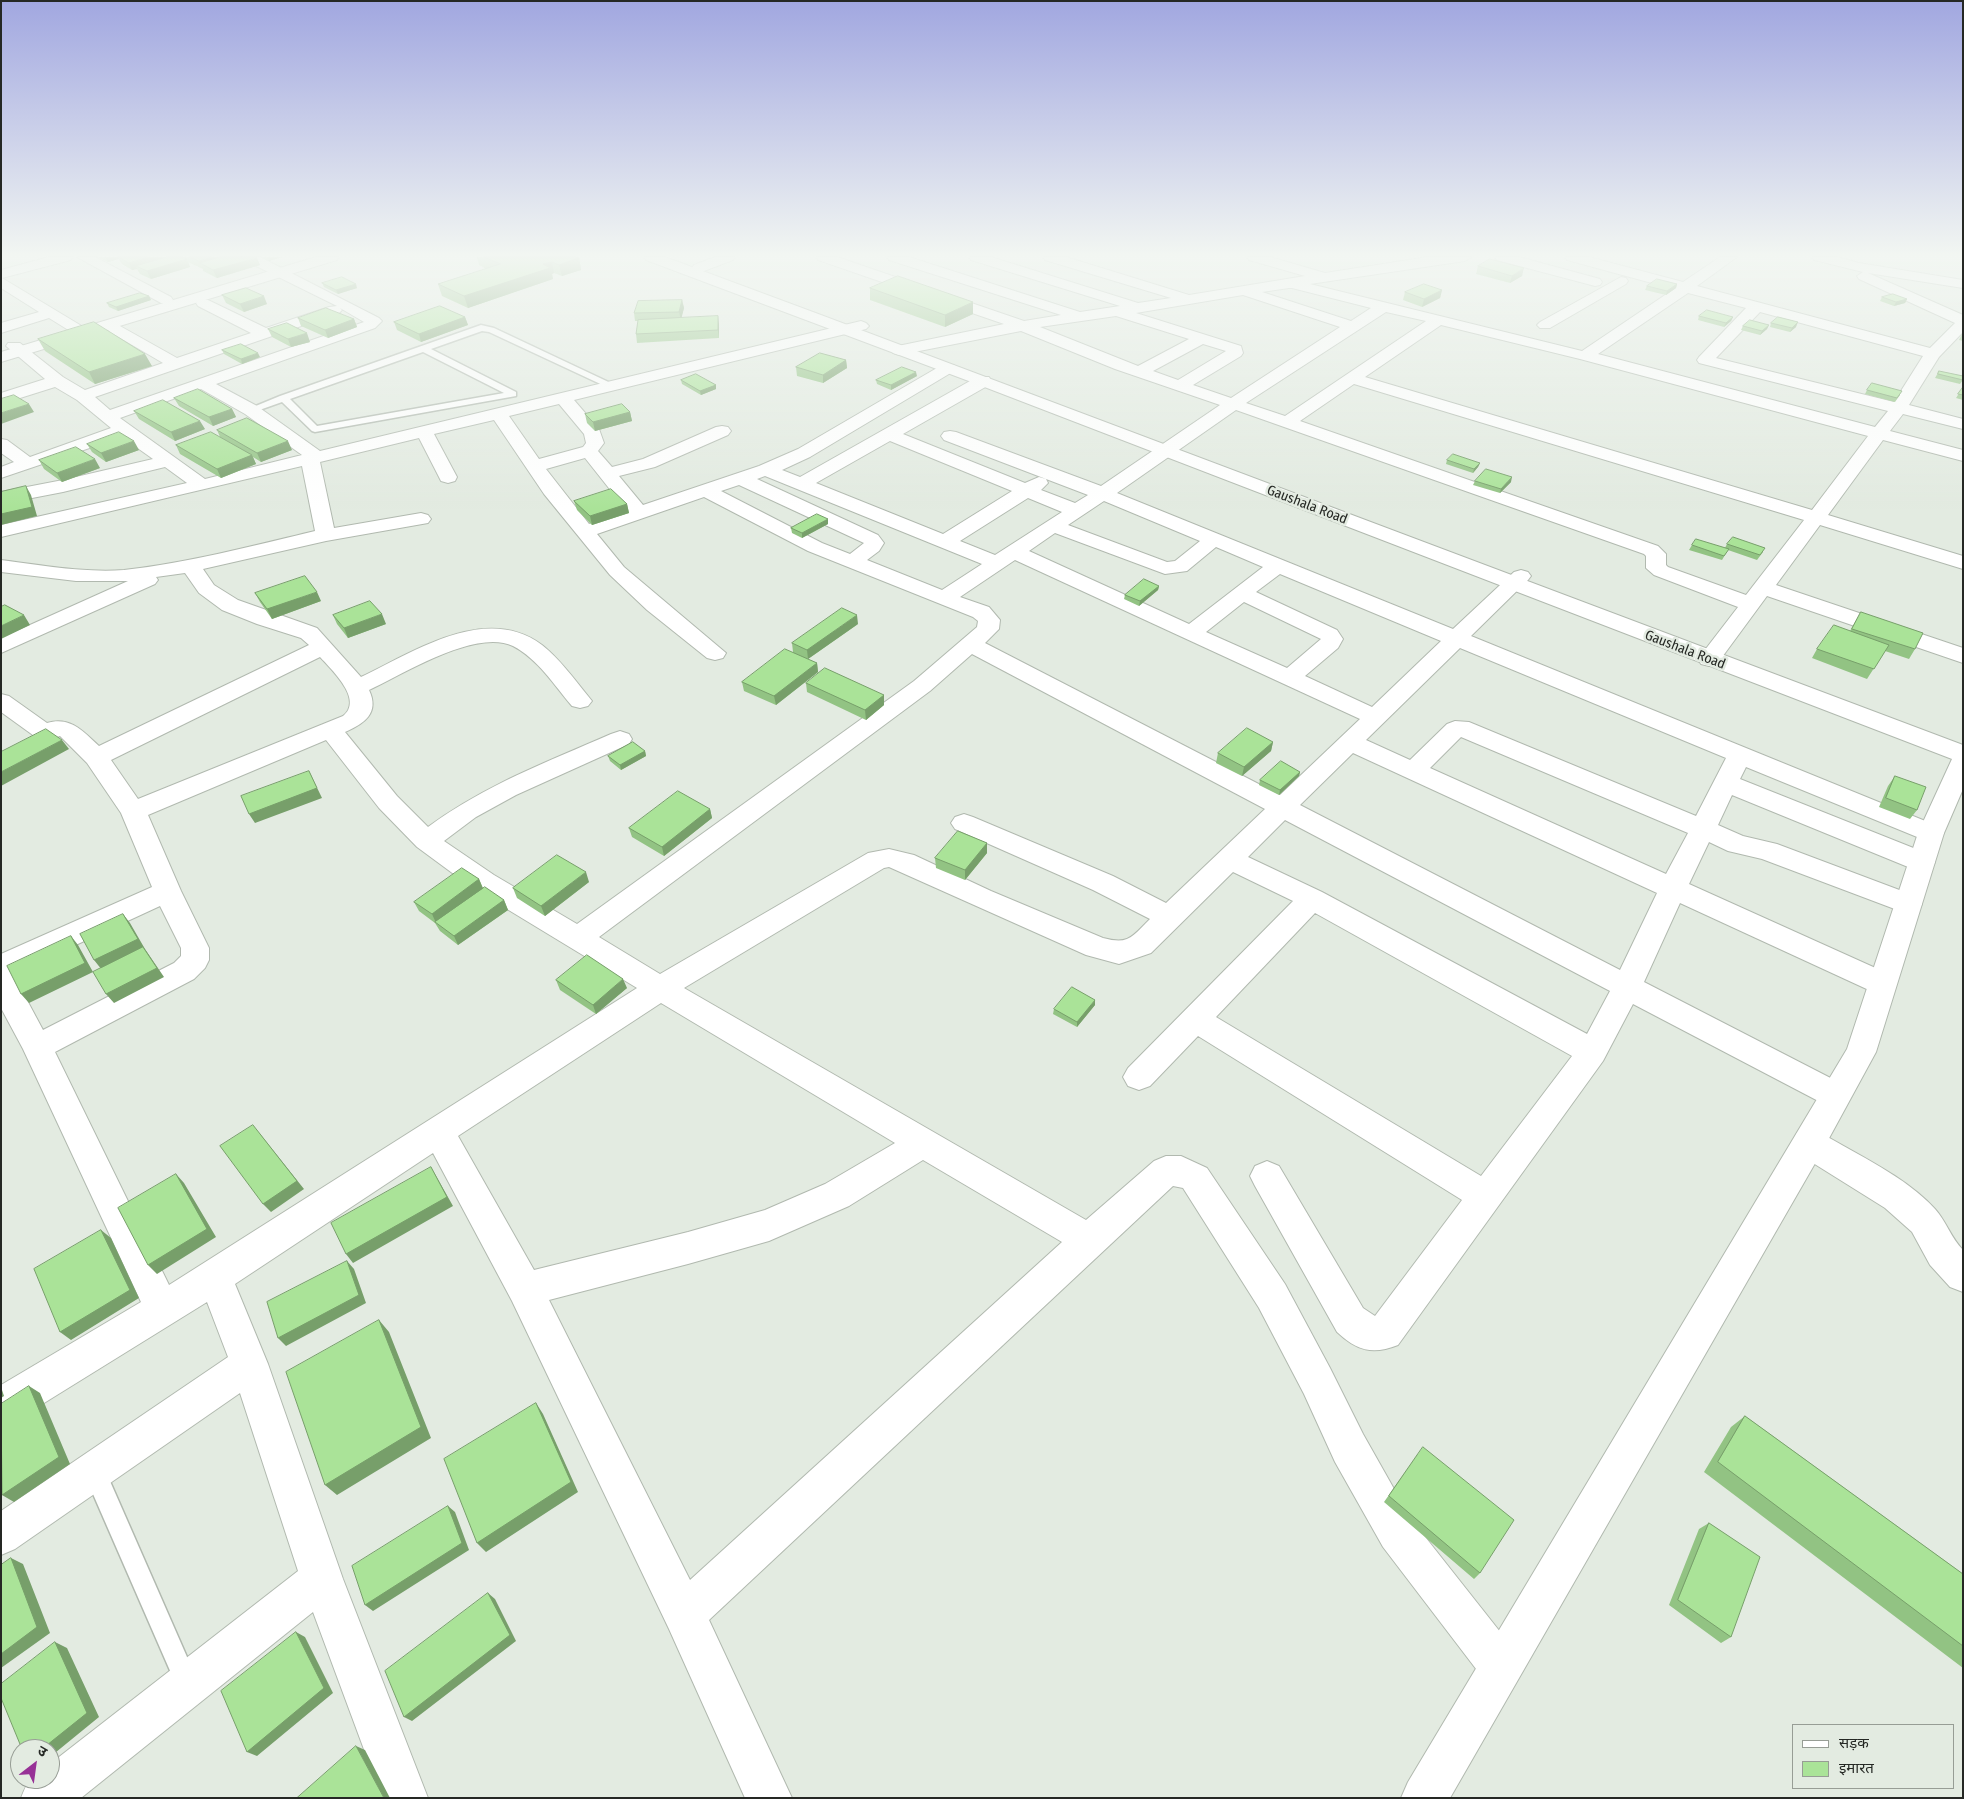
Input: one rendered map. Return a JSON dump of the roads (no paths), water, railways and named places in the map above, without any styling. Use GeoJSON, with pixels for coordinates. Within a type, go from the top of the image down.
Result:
{"type":"FeatureCollection","features":[{"type":"Feature","properties":{"kind":"street"},"geometry":{"type":"LineString","coordinates":[[1,357],[12,349],[36,341]]}},
{"type":"Feature","properties":{"kind":"street"},"geometry":{"type":"LineString","coordinates":[[12,349],[39,341]]}},
{"type":"Feature","properties":{"kind":"street"},"geometry":{"type":"LineString","coordinates":[[136,341],[177,365]]}},
{"type":"Feature","properties":{"kind":"street"},"geometry":{"type":"LineString","coordinates":[[82,396],[245,341]]}},
{"type":"Feature","properties":{"kind":"street"},"geometry":{"type":"LineString","coordinates":[[109,416],[325,341]]}},
{"type":"Feature","properties":{"kind":"street"},"geometry":{"type":"LineString","coordinates":[[1,530],[202,485],[800,341]]}},
{"type":"Feature","properties":{"kind":"street","name":"Gaushala Road"},"geometry":{"type":"LineString","coordinates":[[880,341],[899,350],[983,382],[1171,448],[1518,579],[1713,654],[1963,754]]}},
{"type":"Feature","properties":{"kind":"street","name":"Gaushala Road"},"geometry":{"type":"LineString","coordinates":[[903,341],[918,345],[1171,448]]}},
{"type":"Feature","properties":{"kind":"street"},"geometry":{"type":"LineString","coordinates":[[899,350],[939,341]]}},
{"type":"Feature","properties":{"kind":"street"},"geometry":{"type":"LineString","coordinates":[[1061,341],[1179,386],[1651,550],[1658,556],[1656,568],[1660,571],[1756,595],[1963,656]]}},
{"type":"Feature","properties":{"kind":"street"},"geometry":{"type":"LineString","coordinates":[[1140,372],[1198,341]]}},
{"type":"Feature","properties":{"kind":"street"},"geometry":{"type":"LineString","coordinates":[[1179,386],[1235,353],[1235,349],[1212,341]]}},
{"type":"Feature","properties":{"kind":"street"},"geometry":{"type":"LineString","coordinates":[[944,598],[1329,341]]}},
{"type":"Feature","properties":{"kind":"street"},"geometry":{"type":"LineString","coordinates":[[1287,422],[1407,341]]}},
{"type":"Feature","properties":{"kind":"street"},"geometry":{"type":"LineString","coordinates":[[1524,341],[1585,356],[1878,446],[1963,456]]}},
{"type":"Feature","properties":{"kind":"street"},"geometry":{"type":"LineString","coordinates":[[1585,356],[1607,341]]}},
{"type":"Feature","properties":{"kind":"street"},"geometry":{"type":"LineString","coordinates":[[1723,341],[1705,360],[1963,424]]}},
{"type":"Feature","properties":{"kind":"street"},"geometry":{"type":"LineString","coordinates":[[1883,341],[1932,354]]}},
{"type":"Feature","properties":{"kind":"street"},"geometry":{"type":"LineString","coordinates":[[1713,654],[1816,516],[1878,446],[1932,354],[1945,341]]}},
{"type":"Feature","properties":{"kind":"street"},"geometry":{"type":"LineString","coordinates":[[12,349],[82,396],[124,430],[202,485]]}},
{"type":"Feature","properties":{"kind":"street"},"geometry":{"type":"LineString","coordinates":[[586,531],[741,479],[804,453],[948,368]]}},
{"type":"Feature","properties":{"kind":"street"},"geometry":{"type":"LineString","coordinates":[[1351,378],[1816,516],[1963,563]]}},
{"type":"Feature","properties":{"kind":"street"},"geometry":{"type":"LineString","coordinates":[[1,399],[57,381]]}},
{"type":"Feature","properties":{"kind":"street"},"geometry":{"type":"LineString","coordinates":[[801,484],[983,382]]}},
{"type":"Feature","properties":{"kind":"street"},"geometry":{"type":"LineString","coordinates":[[204,384],[251,410],[313,458],[326,535]]}},
{"type":"Feature","properties":{"kind":"street"},"geometry":{"type":"LineString","coordinates":[[535,466],[588,452],[595,443],[592,434],[563,398]]}},
{"type":"Feature","properties":{"kind":"street"},"geometry":{"type":"LineString","coordinates":[[499,414],[551,490],[617,571],[654,605],[715,653]]}},
{"type":"Feature","properties":{"kind":"street"},"geometry":{"type":"LineString","coordinates":[[1,473],[124,430]]}},
{"type":"Feature","properties":{"kind":"street"},"geometry":{"type":"LineString","coordinates":[[424,431],[448,476]]}},
{"type":"Feature","properties":{"kind":"street"},"geometry":{"type":"LineString","coordinates":[[606,474],[649,463],[722,431]]}},
{"type":"Feature","properties":{"kind":"street"},"geometry":{"type":"LineString","coordinates":[[890,435],[1077,511]]}},
{"type":"Feature","properties":{"kind":"street"},"geometry":{"type":"LineString","coordinates":[[950,436],[1101,493],[1740,755],[1926,848]]}},
{"type":"Feature","properties":{"kind":"street"},"geometry":{"type":"LineString","coordinates":[[1,444],[28,464]]}},
{"type":"Feature","properties":{"kind":"street"},"geometry":{"type":"LineString","coordinates":[[588,452],[639,513]]}},
{"type":"Feature","properties":{"kind":"street"},"geometry":{"type":"LineString","coordinates":[[1,498],[167,461]]}},
{"type":"Feature","properties":{"kind":"street"},"geometry":{"type":"LineString","coordinates":[[766,470],[946,541],[1006,558],[1191,633],[1375,717]]}},
{"type":"Feature","properties":{"kind":"street"},"geometry":{"type":"LineString","coordinates":[[946,541],[1053,475]]}},
{"type":"Feature","properties":{"kind":"street"},"geometry":{"type":"LineString","coordinates":[[741,479],[871,539],[874,543],[872,547],[851,562]]}},
{"type":"Feature","properties":{"kind":"street"},"geometry":{"type":"LineString","coordinates":[[578,938],[922,686],[988,629],[989,620],[981,612],[851,562],[775,528],[706,491]]}},
{"type":"Feature","properties":{"kind":"street"},"geometry":{"type":"LineString","coordinates":[[1,566],[76,576],[122,576],[180,568],[326,535],[420,519]]}},
{"type":"Feature","properties":{"kind":"street"},"geometry":{"type":"LineString","coordinates":[[1054,526],[1165,568],[1173,569],[1180,567],[1214,540]]}},
{"type":"Feature","properties":{"kind":"street"},"geometry":{"type":"LineString","coordinates":[[1191,633],[1278,565]]}},
{"type":"Feature","properties":{"kind":"street"},"geometry":{"type":"LineString","coordinates":[[1,646],[180,568]]}},
{"type":"Feature","properties":{"kind":"street"},"geometry":{"type":"LineString","coordinates":[[133,811],[351,721],[360,714],[362,706],[358,687],[309,633],[265,619],[230,605],[180,568]]}},
{"type":"Feature","properties":{"kind":"street"},"geometry":{"type":"LineString","coordinates":[[1,1406],[215,1277],[660,988],[878,860],[889,858],[905,862],[981,898],[1096,947],[1119,953],[1141,945],[1518,579]]}},
{"type":"Feature","properties":{"kind":"street"},"geometry":{"type":"LineString","coordinates":[[1243,594],[1329,635],[1332,639],[1330,643],[1290,678]]}},
{"type":"Feature","properties":{"kind":"street"},"geometry":{"type":"LineString","coordinates":[[358,687],[450,643],[474,636],[500,635],[519,640],[534,650],[580,701]]}},
{"type":"Feature","properties":{"kind":"street"},"geometry":{"type":"LineString","coordinates":[[971,645],[1835,1095]]}},
{"type":"Feature","properties":{"kind":"street"},"geometry":{"type":"LineString","coordinates":[[96,757],[323,647]]}},
{"type":"Feature","properties":{"kind":"street","name":"Gaushala Road"},"geometry":{"type":"LineString","coordinates":[[1713,654],[1963,736]]}},
{"type":"Feature","properties":{"kind":"street"},"geometry":{"type":"LineString","coordinates":[[1,701],[45,733]]}},
{"type":"Feature","properties":{"kind":"street"},"geometry":{"type":"LineString","coordinates":[[23,745],[58,728],[68,730],[96,757],[133,811],[167,891],[195,948],[194,960],[184,971],[37,1047]]}},
{"type":"Feature","properties":{"kind":"street"},"geometry":{"type":"LineString","coordinates":[[1413,770],[1455,729],[1461,728],[1737,844],[1768,851],[1908,904]]}},
{"type":"Feature","properties":{"kind":"street"},"geometry":{"type":"LineString","coordinates":[[330,730],[388,802],[426,841],[484,882],[660,988],[1089,1240]]}},
{"type":"Feature","properties":{"kind":"street"},"geometry":{"type":"LineString","coordinates":[[426,841],[466,811],[507,789],[620,739]]}},
{"type":"Feature","properties":{"kind":"street"},"geometry":{"type":"LineString","coordinates":[[1350,742],[1881,983]]}},
{"type":"Feature","properties":{"kind":"street"},"geometry":{"type":"LineString","coordinates":[[1267,1176],[1350,1320],[1360,1330],[1373,1335],[1385,1332],[1592,1052],[1609,1024],[1673,888],[1740,755]]}},
{"type":"Feature","properties":{"kind":"street"},"geometry":{"type":"LineString","coordinates":[[1424,1798],[1809,1143],[1860,1052],[1926,848],[1963,760]]}},
{"type":"Feature","properties":{"kind":"street"},"geometry":{"type":"LineString","coordinates":[[1726,783],[1926,848]]}},
{"type":"Feature","properties":{"kind":"street"},"geometry":{"type":"LineString","coordinates":[[964,823],[1103,883],[1170,917]]}},
{"type":"Feature","properties":{"kind":"street"},"geometry":{"type":"LineString","coordinates":[[1229,859],[1312,899],[1592,1052]]}},
{"type":"Feature","properties":{"kind":"street"},"geometry":{"type":"LineString","coordinates":[[1,967],[167,891]]}},
{"type":"Feature","properties":{"kind":"street"},"geometry":{"type":"LineString","coordinates":[[1139,1077],[1312,899]]}},
{"type":"Feature","properties":{"kind":"street"},"geometry":{"type":"LineString","coordinates":[[1,980],[37,1047],[162,1308]]}},
{"type":"Feature","properties":{"kind":"street"},"geometry":{"type":"LineString","coordinates":[[1195,1019],[1486,1197]]}},
{"type":"Feature","properties":{"kind":"street"},"geometry":{"type":"LineString","coordinates":[[438,1131],[525,1289],[684,1614],[769,1798]]}},
{"type":"Feature","properties":{"kind":"street"},"geometry":{"type":"LineString","coordinates":[[525,1289],[688,1248],[769,1225],[837,1195],[922,1143]]}},
{"type":"Feature","properties":{"kind":"street"},"geometry":{"type":"LineString","coordinates":[[1809,1143],[1897,1196],[1924,1221],[1942,1253],[1963,1275]]}},
{"type":"Feature","properties":{"kind":"street"},"geometry":{"type":"LineString","coordinates":[[684,1614],[1166,1171],[1181,1170],[1195,1178],[1272,1296],[1317,1381],[1348,1448],[1397,1533],[1501,1667]]}},
{"type":"Feature","properties":{"kind":"street"},"geometry":{"type":"LineString","coordinates":[[215,1277],[249,1364],[322,1579],[405,1798]]}},
{"type":"Feature","properties":{"kind":"street"},"geometry":{"type":"LineString","coordinates":[[1,1535],[249,1364]]}},
{"type":"Feature","properties":{"kind":"street"},"geometry":{"type":"LineString","coordinates":[[44,1798],[322,1579]]}},
{"type":"Feature","properties":{"kind":"lane"},"geometry":{"type":"LineString","coordinates":[[251,410],[441,341]]}},
{"type":"Feature","properties":{"kind":"lane"},"geometry":{"type":"LineString","coordinates":[[513,341],[612,386]]}},
{"type":"Feature","properties":{"kind":"lane"},"geometry":{"type":"LineString","coordinates":[[283,398],[315,429],[513,394],[422,348]]}},
{"type":"Feature","properties":{"kind":"lane"},"geometry":{"type":"LineString","coordinates":[[94,1471],[187,1685]]}}]}
